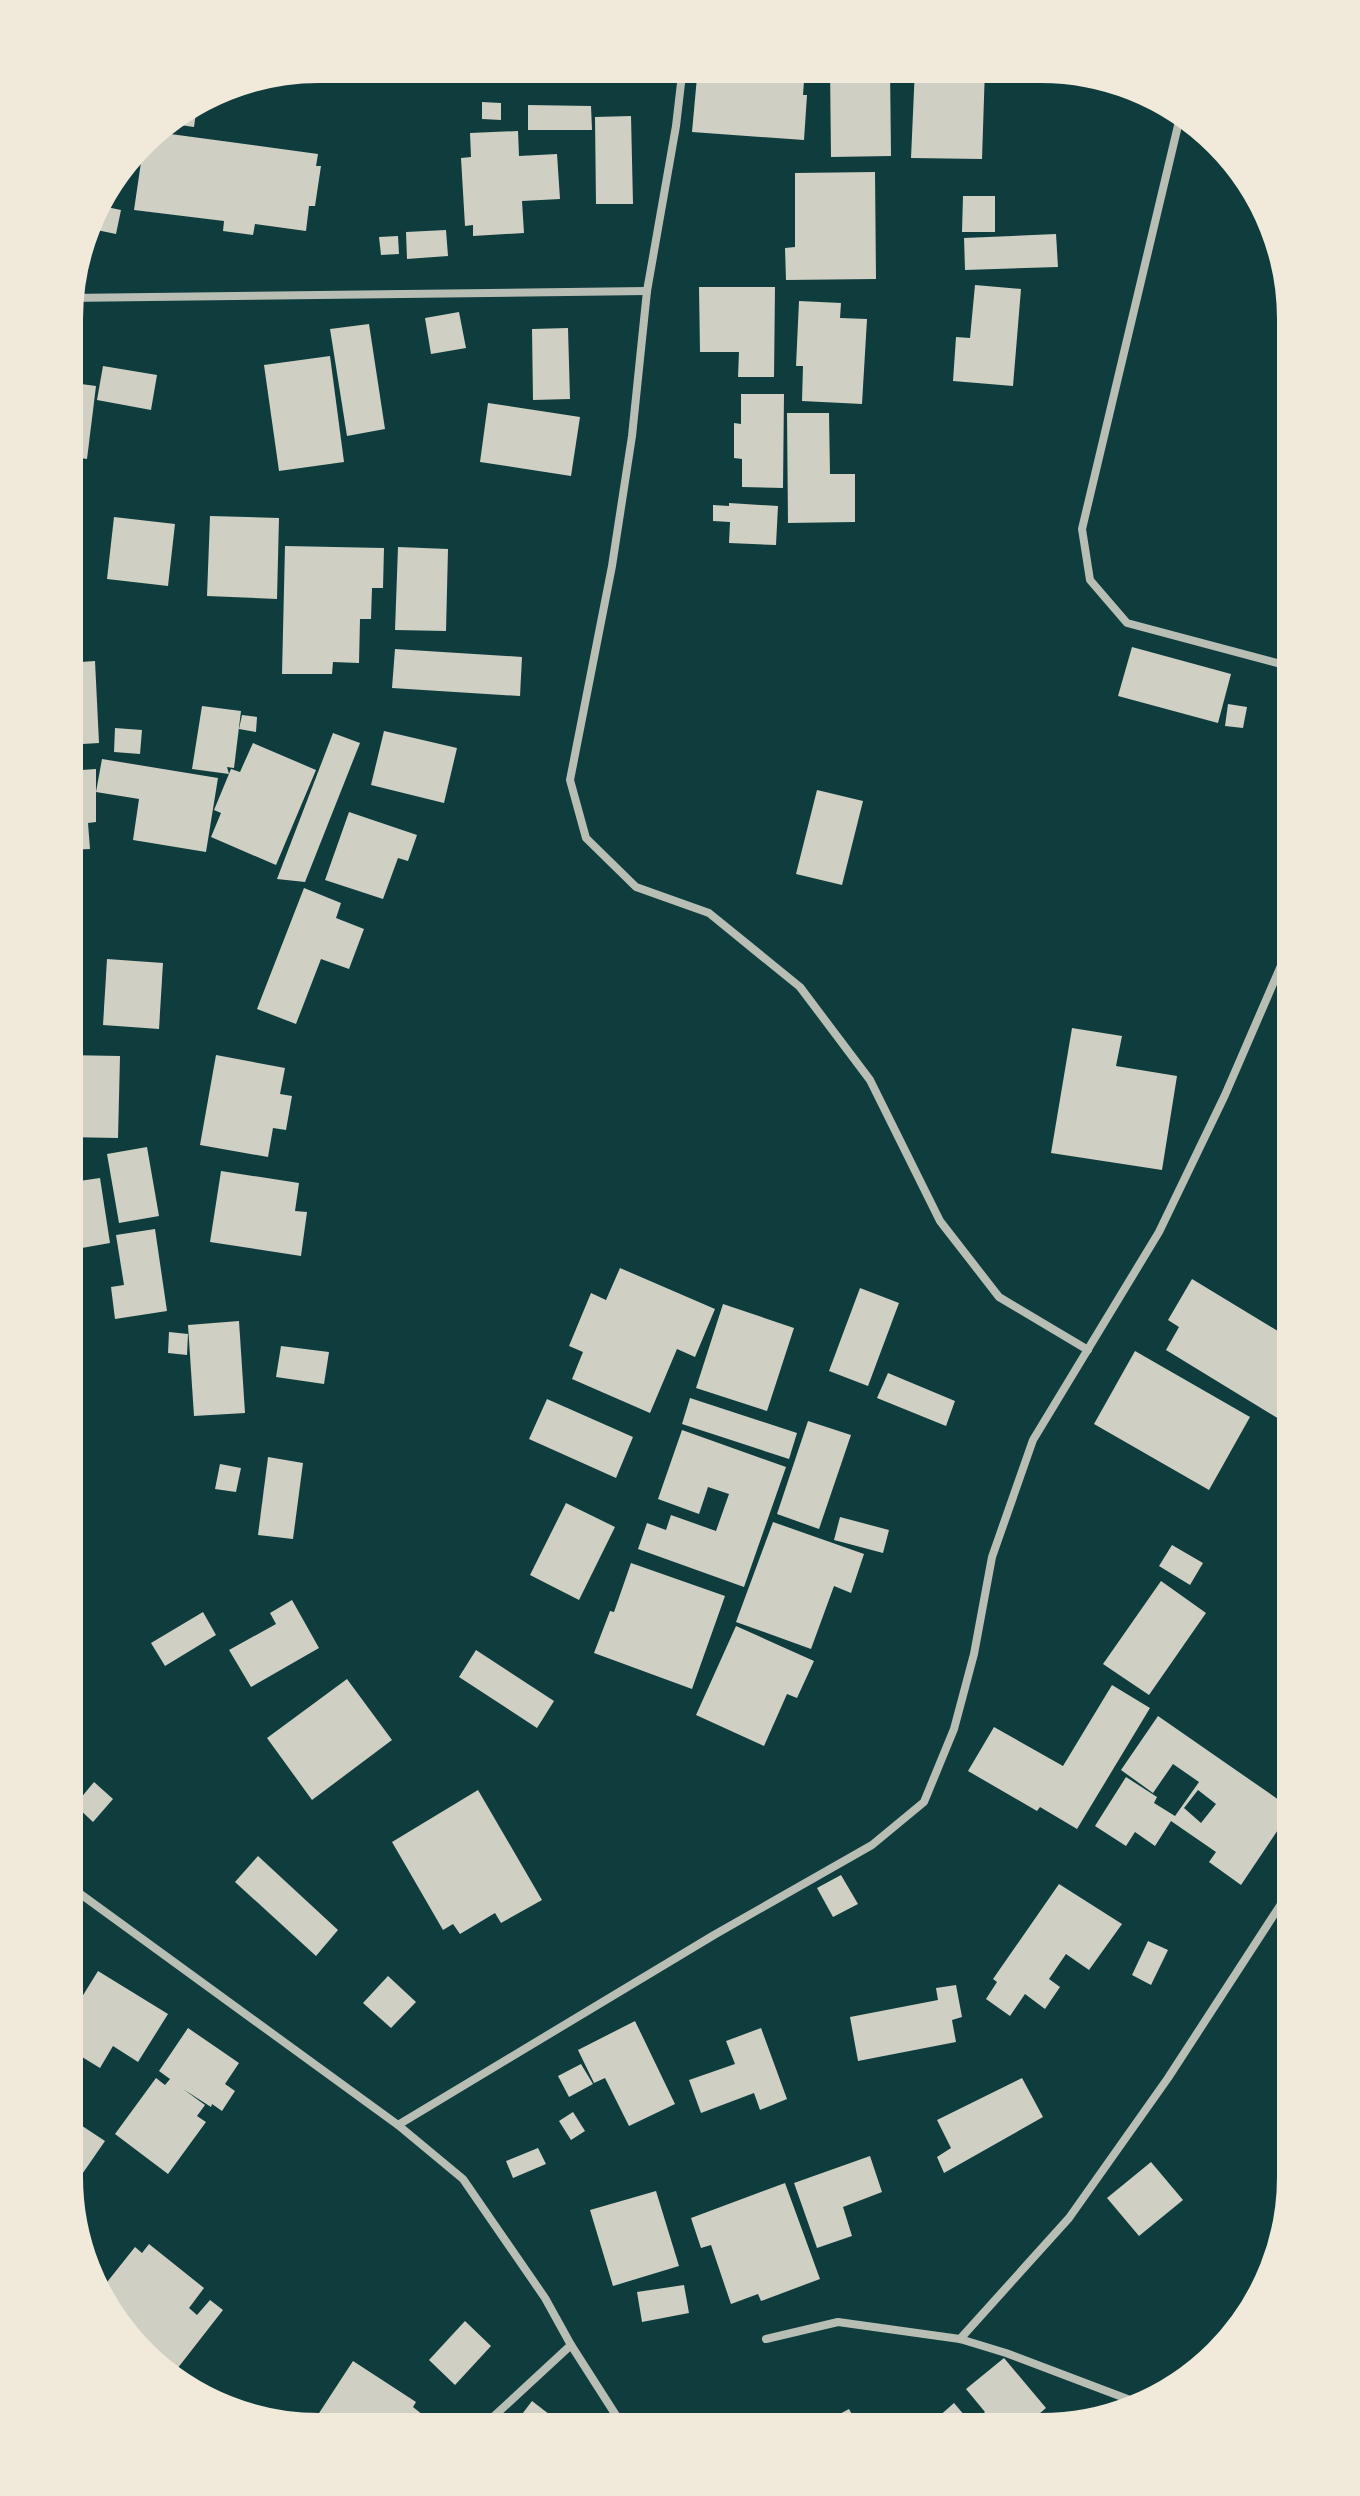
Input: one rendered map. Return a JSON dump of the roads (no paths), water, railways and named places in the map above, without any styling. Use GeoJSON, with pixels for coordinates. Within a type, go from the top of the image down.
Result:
{"type":"FeatureCollection","features":[{"type":"Feature","properties":{"kind":"street"},"geometry":{"type":"LineString","coordinates":[[682,78],[647,291],[632,436],[612,566],[570,780],[586,838],[636,887],[709,913],[800,987],[870,1080],[940,1221],[999,1297],[1088,1350]]}},
{"type":"Feature","properties":{"kind":"street"},"geometry":{"type":"LineString","coordinates":[[1179,122],[1082,529],[1090,580],[1127,623],[1282,664]]}},
{"type":"Feature","properties":{"kind":"street"},"geometry":{"type":"LineString","coordinates":[[79,298],[647,291]]}},
{"type":"Feature","properties":{"kind":"street"},"geometry":{"type":"LineString","coordinates":[[398,2125],[714,1935],[872,1845],[924,1802],[954,1729],[974,1654],[992,1557],[1033,1440],[1159,1232],[1225,1095],[1282,964]]}},
{"type":"Feature","properties":{"kind":"street"},"geometry":{"type":"LineString","coordinates":[[78,1892],[398,2125],[463,2179],[545,2298],[618,2418]]}},
{"type":"Feature","properties":{"kind":"street"},"geometry":{"type":"LineString","coordinates":[[960,2339],[1069,2218],[1168,2078],[1281,1904]]}},
{"type":"Feature","properties":{"kind":"street"},"geometry":{"type":"LineString","coordinates":[[766,2339],[838,2322],[960,2339],[1132,2401]]}},
{"type":"Feature","properties":{"kind":"street"},"geometry":{"type":"LineString","coordinates":[[492,2418],[571,2345]]}}]}
